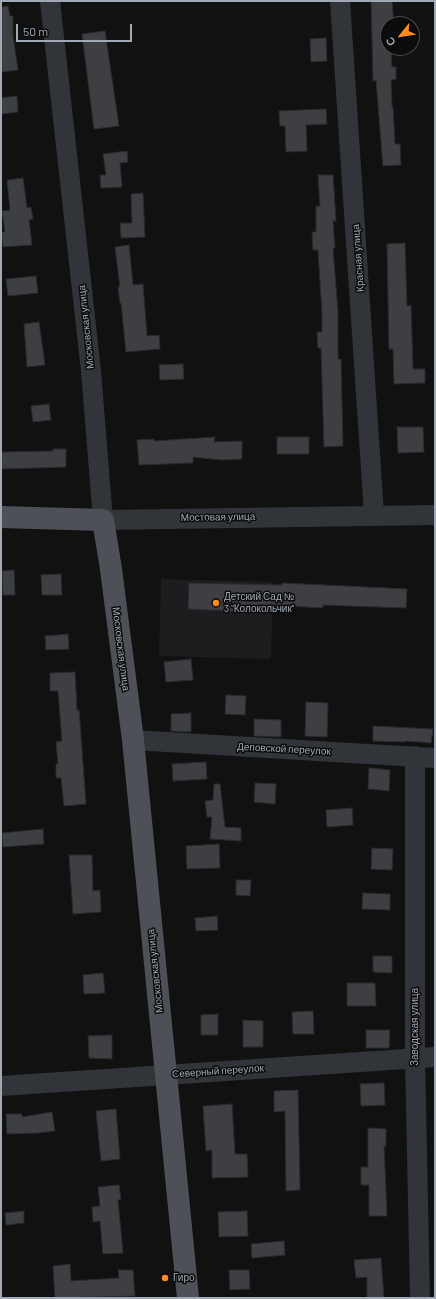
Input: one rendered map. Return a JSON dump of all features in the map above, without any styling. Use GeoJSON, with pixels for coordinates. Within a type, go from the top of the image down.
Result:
{"type":"FeatureCollection","features":[{"type":"Feature","properties":{"kind":"main road","name":"Мостовая улица"},"geometry":{"type":"LineString","coordinates":[[1,517],[103,520]]}},
{"type":"Feature","properties":{"kind":"main road","name":"Московская улица"},"geometry":{"type":"LineString","coordinates":[[103,520],[111,569],[133,740],[188,1298]]}},
{"type":"Feature","properties":{"kind":"street","name":"Московская улица"},"geometry":{"type":"LineString","coordinates":[[50,1],[91,371],[103,520]]}},
{"type":"Feature","properties":{"kind":"street","name":"Красная улица"},"geometry":{"type":"LineString","coordinates":[[340,1],[374,515]]}},
{"type":"Feature","properties":{"kind":"street","name":"Мостовая улица"},"geometry":{"type":"LineString","coordinates":[[103,520],[435,515]]}},
{"type":"Feature","properties":{"kind":"street","name":"Деповской переулок"},"geometry":{"type":"LineString","coordinates":[[133,740],[435,758]]}},
{"type":"Feature","properties":{"kind":"street","name":"Заводская улица"},"geometry":{"type":"LineString","coordinates":[[415,756],[415,1058],[420,1298]]}},
{"type":"Feature","properties":{"kind":"street","name":"Северный переулок"},"geometry":{"type":"LineString","coordinates":[[1,1086],[435,1057]]}},
{"type":"Feature","properties":{"kind":"shaded area","name":"Детский Сад № 3 \"Колокольчик\""},"geometry":{"type":"Polygon","coordinates":[[[161,579],[273,582],[271,659],[159,656],[161,579]]]}},
{"type":"Feature","properties":{"kind":"building"},"geometry":{"type":"Polygon","coordinates":[[[371,1],[392,1],[393,16],[380,16],[380,56],[391,56],[392,67],[396,67],[396,79],[391,80],[392,107],[395,144],[400,144],[401,165],[383,166],[376,80],[373,81],[371,1]]]}},
{"type":"Feature","properties":{"kind":"building"},"geometry":{"type":"Polygon","coordinates":[[[8,6],[10,16],[13,16],[13,36],[18,70],[1,72],[1,7],[8,6]]]}},
{"type":"Feature","properties":{"kind":"building"},"geometry":{"type":"Polygon","coordinates":[[[105,31],[119,126],[94,129],[82,34],[105,31]]]}},
{"type":"Feature","properties":{"kind":"building"},"geometry":{"type":"Polygon","coordinates":[[[326,38],[327,61],[311,62],[310,39],[326,38]]]}},
{"type":"Feature","properties":{"kind":"building"},"geometry":{"type":"Polygon","coordinates":[[[17,96],[18,112],[1,114],[1,98],[17,96]]]}},
{"type":"Feature","properties":{"kind":"building"},"geometry":{"type":"Polygon","coordinates":[[[326,109],[327,124],[306,125],[307,151],[286,152],[285,126],[280,126],[279,111],[326,109]]]}},
{"type":"Feature","properties":{"kind":"building"},"geometry":{"type":"Polygon","coordinates":[[[127,151],[128,162],[120,163],[122,187],[101,188],[100,175],[106,175],[103,154],[127,151]]]}},
{"type":"Feature","properties":{"kind":"building"},"geometry":{"type":"Polygon","coordinates":[[[318,175],[333,175],[336,221],[333,221],[335,248],[333,248],[338,313],[338,359],[341,359],[343,446],[324,447],[321,348],[318,348],[317,332],[322,332],[322,313],[318,250],[313,250],[312,232],[316,232],[316,206],[320,206],[318,175]]]}},
{"type":"Feature","properties":{"kind":"building"},"geometry":{"type":"Polygon","coordinates":[[[23,178],[27,208],[31,207],[33,219],[29,220],[32,245],[3,247],[1,232],[5,232],[2,211],[10,210],[7,180],[23,178]]]}},
{"type":"Feature","properties":{"kind":"building"},"geometry":{"type":"Polygon","coordinates":[[[143,193],[145,237],[121,238],[120,223],[132,223],[131,194],[143,193]]]}},
{"type":"Feature","properties":{"kind":"building"},"geometry":{"type":"Polygon","coordinates":[[[405,243],[407,306],[411,305],[413,369],[425,369],[425,383],[394,384],[393,349],[389,349],[387,244],[405,243]]]}},
{"type":"Feature","properties":{"kind":"building"},"geometry":{"type":"Polygon","coordinates":[[[129,245],[133,285],[143,284],[147,336],[159,335],[160,349],[126,352],[115,247],[129,245]]]}},
{"type":"Feature","properties":{"kind":"building"},"geometry":{"type":"Polygon","coordinates":[[[36,276],[38,293],[8,296],[6,279],[36,276]]]}},
{"type":"Feature","properties":{"kind":"building"},"geometry":{"type":"Polygon","coordinates":[[[39,322],[45,365],[27,367],[24,324],[39,322]]]}},
{"type":"Feature","properties":{"kind":"building"},"geometry":{"type":"Polygon","coordinates":[[[183,364],[184,379],[160,380],[159,365],[183,364]]]}},
{"type":"Feature","properties":{"kind":"building"},"geometry":{"type":"Polygon","coordinates":[[[49,404],[51,420],[33,422],[31,406],[49,404]]]}},
{"type":"Feature","properties":{"kind":"building"},"geometry":{"type":"Polygon","coordinates":[[[397,427],[423,427],[424,452],[398,453],[397,427]]]}},
{"type":"Feature","properties":{"kind":"building"},"geometry":{"type":"Polygon","coordinates":[[[215,437],[214,442],[242,441],[242,459],[221,460],[193,457],[193,463],[139,465],[137,440],[154,439],[154,441],[215,437]]]}},
{"type":"Feature","properties":{"kind":"building"},"geometry":{"type":"Polygon","coordinates":[[[277,437],[309,437],[309,454],[277,454],[277,437]]]}},
{"type":"Feature","properties":{"kind":"building"},"geometry":{"type":"Polygon","coordinates":[[[53,449],[66,449],[66,467],[1,469],[1,452],[53,451],[53,449]]]}},
{"type":"Feature","properties":{"kind":"building"},"geometry":{"type":"Polygon","coordinates":[[[14,570],[15,595],[3,595],[2,571],[14,570]]]}},
{"type":"Feature","properties":{"kind":"building"},"geometry":{"type":"Polygon","coordinates":[[[61,574],[62,595],[42,595],[41,575],[61,574]]]}},
{"type":"Feature","properties":{"kind":"building"},"geometry":{"type":"Polygon","coordinates":[[[189,583],[282,585],[282,583],[407,589],[406,608],[323,605],[323,608],[271,605],[270,613],[188,609],[189,583]]]}},
{"type":"Feature","properties":{"kind":"building"},"geometry":{"type":"Polygon","coordinates":[[[68,634],[69,649],[46,650],[45,636],[68,634]]]}},
{"type":"Feature","properties":{"kind":"building"},"geometry":{"type":"Polygon","coordinates":[[[191,659],[193,680],[166,682],[164,662],[191,659]]]}},
{"type":"Feature","properties":{"kind":"building"},"geometry":{"type":"Polygon","coordinates":[[[75,672],[86,804],[64,806],[61,778],[56,778],[56,764],[58,764],[56,742],[62,741],[58,691],[50,691],[50,673],[75,672]]]}},
{"type":"Feature","properties":{"kind":"building"},"geometry":{"type":"Polygon","coordinates":[[[226,695],[246,696],[245,715],[225,714],[226,695]]]}},
{"type":"Feature","properties":{"kind":"building"},"geometry":{"type":"Polygon","coordinates":[[[306,702],[328,703],[327,737],[305,736],[306,702]]]}},
{"type":"Feature","properties":{"kind":"building"},"geometry":{"type":"Polygon","coordinates":[[[191,713],[191,732],[171,731],[171,714],[191,713]]]}},
{"type":"Feature","properties":{"kind":"building"},"geometry":{"type":"Polygon","coordinates":[[[254,719],[281,720],[281,737],[254,736],[254,719]]]}},
{"type":"Feature","properties":{"kind":"building"},"geometry":{"type":"Polygon","coordinates":[[[373,726],[433,729],[431,743],[373,741],[373,726]]]}},
{"type":"Feature","properties":{"kind":"building"},"geometry":{"type":"Polygon","coordinates":[[[206,762],[207,779],[173,781],[172,764],[206,762]]]}},
{"type":"Feature","properties":{"kind":"building"},"geometry":{"type":"Polygon","coordinates":[[[369,768],[390,770],[389,791],[368,789],[369,768]]]}},
{"type":"Feature","properties":{"kind":"building"},"geometry":{"type":"Polygon","coordinates":[[[255,783],[276,784],[275,804],[254,802],[255,783]]]}},
{"type":"Feature","properties":{"kind":"building"},"geometry":{"type":"Polygon","coordinates":[[[214,784],[220,784],[225,827],[241,828],[241,841],[210,839],[212,817],[207,817],[205,801],[213,800],[214,784]]]}},
{"type":"Feature","properties":{"kind":"building"},"geometry":{"type":"Polygon","coordinates":[[[352,808],[353,825],[327,827],[326,810],[352,808]]]}},
{"type":"Feature","properties":{"kind":"building"},"geometry":{"type":"Polygon","coordinates":[[[43,829],[44,844],[3,847],[2,833],[43,829]]]}},
{"type":"Feature","properties":{"kind":"building"},"geometry":{"type":"Polygon","coordinates":[[[219,844],[220,868],[187,869],[186,846],[219,844]]]}},
{"type":"Feature","properties":{"kind":"building"},"geometry":{"type":"Polygon","coordinates":[[[372,848],[393,849],[392,870],[371,869],[372,848]]]}},
{"type":"Feature","properties":{"kind":"building"},"geometry":{"type":"Polygon","coordinates":[[[69,855],[92,855],[93,891],[100,890],[101,912],[73,914],[69,855]]]}},
{"type":"Feature","properties":{"kind":"building"},"geometry":{"type":"Polygon","coordinates":[[[236,880],[251,880],[250,896],[236,895],[236,880]]]}},
{"type":"Feature","properties":{"kind":"building"},"geometry":{"type":"Polygon","coordinates":[[[363,893],[390,894],[390,910],[362,909],[363,893]]]}},
{"type":"Feature","properties":{"kind":"building"},"geometry":{"type":"Polygon","coordinates":[[[217,916],[218,930],[196,931],[195,918],[217,916]]]}},
{"type":"Feature","properties":{"kind":"building"},"geometry":{"type":"Polygon","coordinates":[[[373,956],[392,956],[392,973],[373,972],[373,956]]]}},
{"type":"Feature","properties":{"kind":"building"},"geometry":{"type":"Polygon","coordinates":[[[103,973],[105,993],[84,994],[83,975],[103,973]]]}},
{"type":"Feature","properties":{"kind":"building"},"geometry":{"type":"Polygon","coordinates":[[[347,983],[375,983],[376,1006],[347,1006],[347,983]]]}},
{"type":"Feature","properties":{"kind":"building"},"geometry":{"type":"Polygon","coordinates":[[[313,1011],[314,1034],[293,1034],[292,1012],[313,1011]]]}},
{"type":"Feature","properties":{"kind":"building"},"geometry":{"type":"Polygon","coordinates":[[[218,1014],[218,1035],[201,1035],[201,1015],[218,1014]]]}},
{"type":"Feature","properties":{"kind":"building"},"geometry":{"type":"Polygon","coordinates":[[[243,1020],[263,1021],[263,1047],[243,1047],[243,1020]]]}},
{"type":"Feature","properties":{"kind":"building"},"geometry":{"type":"Polygon","coordinates":[[[366,1030],[390,1030],[389,1048],[366,1048],[366,1030]]]}},
{"type":"Feature","properties":{"kind":"building"},"geometry":{"type":"Polygon","coordinates":[[[112,1035],[112,1059],[89,1058],[88,1036],[112,1035]]]}},
{"type":"Feature","properties":{"kind":"building"},"geometry":{"type":"Polygon","coordinates":[[[384,1083],[385,1105],[361,1106],[360,1084],[384,1083]]]}},
{"type":"Feature","properties":{"kind":"building"},"geometry":{"type":"Polygon","coordinates":[[[298,1090],[300,1190],[286,1191],[285,1111],[274,1112],[274,1091],[298,1090]]]}},
{"type":"Feature","properties":{"kind":"building"},"geometry":{"type":"Polygon","coordinates":[[[232,1104],[235,1154],[247,1154],[248,1177],[212,1178],[212,1150],[206,1151],[203,1106],[232,1104]]]}},
{"type":"Feature","properties":{"kind":"building"},"geometry":{"type":"Polygon","coordinates":[[[116,1109],[120,1159],[101,1161],[96,1111],[116,1109]]]}},
{"type":"Feature","properties":{"kind":"building"},"geometry":{"type":"Polygon","coordinates":[[[52,1112],[55,1131],[7,1134],[6,1114],[22,1114],[22,1117],[52,1112]]]}},
{"type":"Feature","properties":{"kind":"building"},"geometry":{"type":"Polygon","coordinates":[[[368,1128],[386,1129],[386,1146],[384,1146],[387,1216],[369,1216],[369,1185],[361,1185],[361,1167],[368,1167],[368,1128]]]}},
{"type":"Feature","properties":{"kind":"building"},"geometry":{"type":"Polygon","coordinates":[[[119,1185],[121,1199],[118,1200],[123,1253],[103,1254],[100,1221],[93,1222],[92,1207],[100,1206],[98,1187],[119,1185]]]}},
{"type":"Feature","properties":{"kind":"building"},"geometry":{"type":"Polygon","coordinates":[[[24,1211],[24,1223],[6,1225],[5,1213],[24,1211]]]}},
{"type":"Feature","properties":{"kind":"building"},"geometry":{"type":"Polygon","coordinates":[[[247,1211],[248,1236],[219,1237],[218,1212],[247,1211]]]}},
{"type":"Feature","properties":{"kind":"building"},"geometry":{"type":"Polygon","coordinates":[[[284,1241],[285,1255],[252,1258],[251,1244],[284,1241]]]}},
{"type":"Feature","properties":{"kind":"building"},"geometry":{"type":"Polygon","coordinates":[[[381,1258],[384,1298],[367,1298],[367,1277],[356,1278],[354,1260],[381,1258]]]}},
{"type":"Feature","properties":{"kind":"building"},"geometry":{"type":"Polygon","coordinates":[[[70,1264],[71,1281],[119,1278],[118,1270],[133,1270],[135,1296],[55,1298],[53,1266],[70,1264]]]}},
{"type":"Feature","properties":{"kind":"building"},"geometry":{"type":"Polygon","coordinates":[[[229,1270],[249,1270],[250,1289],[230,1290],[229,1270]]]}},
{"type":"Feature","properties":{"kind":"place","name":"Детский Сад № 3 \"Колокольчик\""},"geometry":{"type":"Point","coordinates":[216,603]}},
{"type":"Feature","properties":{"kind":"place","name":"Гиро"},"geometry":{"type":"Point","coordinates":[165,1278]}}]}
